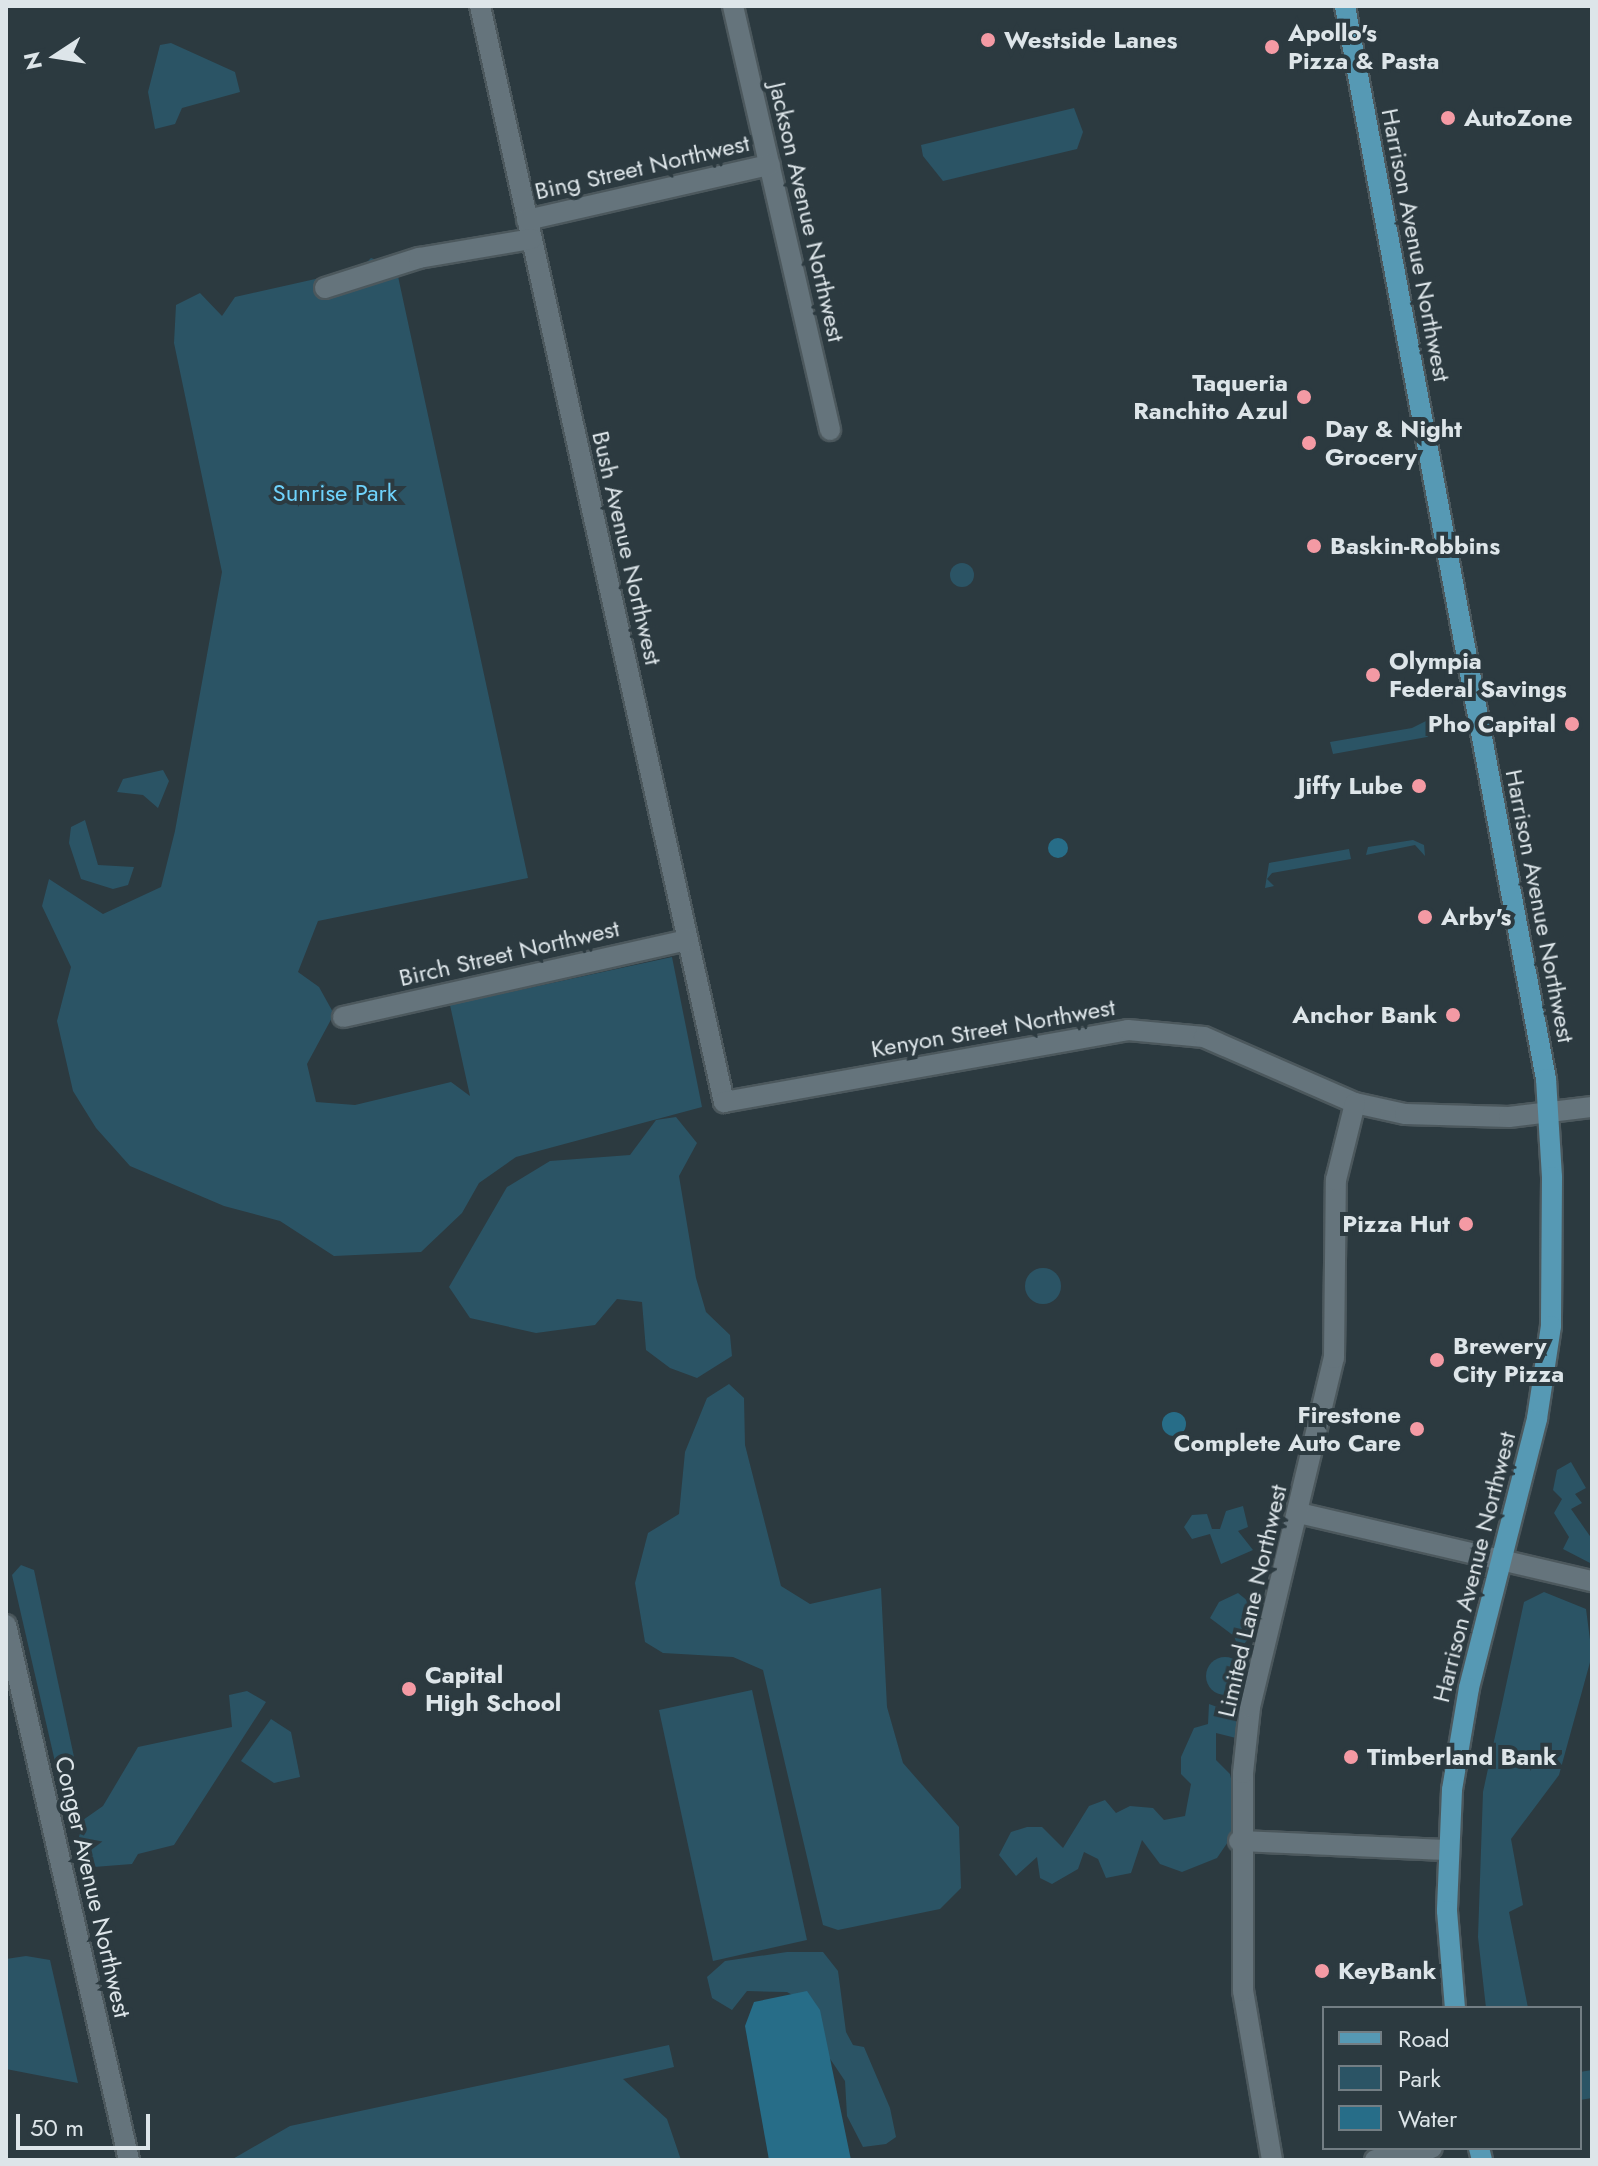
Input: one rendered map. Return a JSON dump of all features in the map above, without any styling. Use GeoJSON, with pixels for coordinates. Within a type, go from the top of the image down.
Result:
{"type":"FeatureCollection","features":[{"type":"Feature","properties":{"kind":"main road","name":"Harrison Avenue Northwest"},"geometry":{"type":"LineString","coordinates":[[1345,6],[1548,1112],[1551,1326],[1459,1741],[1447,1850],[1455,2006]]}},
{"type":"Feature","properties":{"kind":"street","name":"Bush Avenue Northwest"},"geometry":{"type":"LineString","coordinates":[[480,6],[724,1102]]}},
{"type":"Feature","properties":{"kind":"street","name":"Jackson Avenue Northwest"},"geometry":{"type":"LineString","coordinates":[[733,6],[830,430]]}},
{"type":"Feature","properties":{"kind":"street","name":"Bing Street Northwest"},"geometry":{"type":"LineString","coordinates":[[325,288],[419,258],[770,165]]}},
{"type":"Feature","properties":{"kind":"street","name":"Birch Street Northwest"},"geometry":{"type":"LineString","coordinates":[[343,1017],[688,940]]}},
{"type":"Feature","properties":{"kind":"street","name":"Kenyon Street Northwest"},"geometry":{"type":"LineString","coordinates":[[724,1102],[1128,1030],[1216,1041],[1355,1103],[1454,1119],[1592,1107]]}},
{"type":"Feature","properties":{"kind":"street","name":"Limited Lane Northwest"},"geometry":{"type":"LineString","coordinates":[[1272,2160],[1243,1991],[1239,1841],[1250,1707],[1334,1358],[1336,1180],[1355,1103]]}},
{"type":"Feature","properties":{"kind":"street"},"geometry":{"type":"LineString","coordinates":[[1299,1513],[1592,1581]]}},
{"type":"Feature","properties":{"kind":"street","name":"Conger Avenue Northwest"},"geometry":{"type":"LineString","coordinates":[[6,1625],[129,2160]]}},
{"type":"Feature","properties":{"kind":"street"},"geometry":{"type":"LineString","coordinates":[[1239,1841],[1447,1850]]}},
{"type":"Feature","properties":{"kind":"street"},"geometry":{"type":"LineString","coordinates":[[1375,2160],[1422,2150]]}},
{"type":"Feature","properties":{"kind":"green space"},"geometry":{"type":"Polygon","coordinates":[[[171,43],[235,72],[240,92],[182,108],[175,124],[155,129],[148,92],[160,45],[171,43]]]}},
{"type":"Feature","properties":{"kind":"green space"},"geometry":{"type":"Polygon","coordinates":[[[1074,108],[1083,132],[1077,149],[943,181],[923,156],[921,145],[1074,108]]]}},
{"type":"Feature","properties":{"kind":"green space","name":"Sunrise Park"},"geometry":{"type":"Polygon","coordinates":[[[371,258],[396,267],[528,878],[318,921],[298,972],[319,987],[334,1014],[307,1064],[316,1102],[355,1105],[451,1082],[470,1096],[450,1005],[672,957],[702,1107],[516,1157],[479,1183],[462,1213],[421,1252],[334,1256],[280,1221],[224,1206],[130,1166],[96,1128],[73,1091],[57,1021],[71,967],[42,906],[49,879],[103,914],[161,887],[175,831],[222,572],[174,343],[176,305],[200,293],[222,316],[235,297],[360,269],[371,258]]]}},
{"type":"Feature","properties":{"kind":"green space"},"geometry":{"type":"Polygon","coordinates":[[[962,563],[971,566],[974,575],[971,584],[962,587],[953,584],[950,575],[953,566],[962,563]]]}},
{"type":"Feature","properties":{"kind":"green space"},"geometry":{"type":"Polygon","coordinates":[[[1446,711],[1448,722],[1427,737],[1333,754],[1330,742],[1412,728],[1446,711]]]}},
{"type":"Feature","properties":{"kind":"green space"},"geometry":{"type":"Polygon","coordinates":[[[163,770],[169,781],[158,808],[143,795],[117,792],[123,779],[163,770]]]}},
{"type":"Feature","properties":{"kind":"green space"},"geometry":{"type":"Polygon","coordinates":[[[85,820],[98,865],[134,867],[128,885],[113,889],[81,879],[69,843],[71,827],[85,820]]]}},
{"type":"Feature","properties":{"kind":"green space"},"geometry":{"type":"Polygon","coordinates":[[[1413,840],[1424,845],[1425,856],[1415,845],[1366,855],[1368,847],[1413,840]]]}},
{"type":"Feature","properties":{"kind":"green space"},"geometry":{"type":"Polygon","coordinates":[[[1349,849],[1351,859],[1272,873],[1267,879],[1274,886],[1265,888],[1269,863],[1349,849]]]}},
{"type":"Feature","properties":{"kind":"green space"},"geometry":{"type":"Polygon","coordinates":[[[676,1117],[697,1143],[679,1176],[696,1278],[706,1312],[730,1335],[732,1356],[697,1378],[670,1368],[646,1350],[642,1302],[617,1299],[595,1325],[536,1333],[470,1318],[449,1287],[507,1187],[550,1161],[630,1155],[656,1120],[676,1117]]]}},
{"type":"Feature","properties":{"kind":"green space"},"geometry":{"type":"Polygon","coordinates":[[[1043,1268],[1056,1273],[1061,1286],[1056,1299],[1043,1304],[1030,1299],[1025,1286],[1030,1273],[1043,1268]]]}},
{"type":"Feature","properties":{"kind":"green space"},"geometry":{"type":"Polygon","coordinates":[[[729,1384],[744,1398],[745,1445],[781,1586],[810,1604],[881,1588],[887,1707],[903,1763],[959,1827],[961,1888],[940,1909],[838,1930],[823,1925],[763,1670],[733,1657],[663,1653],[645,1642],[635,1583],[648,1533],[679,1514],[685,1452],[707,1398],[729,1384]]]}},
{"type":"Feature","properties":{"kind":"green space"},"geometry":{"type":"Polygon","coordinates":[[[1571,1462],[1586,1488],[1575,1494],[1582,1503],[1571,1509],[1592,1539],[1592,1564],[1563,1549],[1569,1537],[1554,1513],[1562,1499],[1553,1490],[1557,1470],[1571,1462]]]}},
{"type":"Feature","properties":{"kind":"green space"},"geometry":{"type":"Polygon","coordinates":[[[1243,1506],[1248,1527],[1238,1531],[1253,1550],[1221,1564],[1210,1534],[1192,1539],[1184,1527],[1192,1515],[1207,1514],[1212,1529],[1220,1529],[1226,1511],[1243,1506]]]}},
{"type":"Feature","properties":{"kind":"green space"},"geometry":{"type":"Polygon","coordinates":[[[21,1565],[34,1570],[74,1757],[56,1766],[12,1575],[21,1565]]]}},
{"type":"Feature","properties":{"kind":"green space"},"geometry":{"type":"Polygon","coordinates":[[[1544,1592],[1586,1609],[1592,1655],[1559,1775],[1511,1839],[1523,1905],[1509,1912],[1528,2006],[1486,2006],[1478,1937],[1483,1792],[1524,1602],[1544,1592]]]}},
{"type":"Feature","properties":{"kind":"green space"},"geometry":{"type":"Polygon","coordinates":[[[1238,1593],[1249,1602],[1257,1598],[1259,1614],[1248,1619],[1255,1631],[1239,1650],[1234,1636],[1210,1618],[1219,1602],[1238,1593]]]}},
{"type":"Feature","properties":{"kind":"green space"},"geometry":{"type":"Polygon","coordinates":[[[1225,1657],[1238,1663],[1244,1676],[1238,1689],[1225,1695],[1212,1689],[1206,1676],[1212,1663],[1225,1657]]]}},
{"type":"Feature","properties":{"kind":"green space"},"geometry":{"type":"Polygon","coordinates":[[[752,1690],[807,1940],[713,1961],[659,1710],[752,1690]]]}},
{"type":"Feature","properties":{"kind":"green space"},"geometry":{"type":"Polygon","coordinates":[[[247,1691],[266,1702],[174,1845],[138,1854],[132,1864],[81,1868],[76,1850],[83,1820],[103,1806],[138,1747],[232,1727],[229,1695],[247,1691]]]}},
{"type":"Feature","properties":{"kind":"green space"},"geometry":{"type":"Polygon","coordinates":[[[1209,1704],[1231,1712],[1240,1727],[1236,1738],[1216,1733],[1216,1760],[1230,1774],[1237,1805],[1236,1830],[1217,1858],[1182,1872],[1160,1864],[1142,1840],[1131,1873],[1106,1878],[1098,1859],[1084,1852],[1078,1869],[1052,1884],[1040,1878],[1037,1857],[1016,1876],[999,1855],[1011,1832],[1027,1827],[1042,1827],[1063,1848],[1089,1806],[1105,1800],[1116,1813],[1130,1806],[1153,1808],[1164,1820],[1185,1816],[1191,1784],[1181,1774],[1181,1757],[1194,1728],[1208,1724],[1209,1704]]]}},
{"type":"Feature","properties":{"kind":"green space"},"geometry":{"type":"Polygon","coordinates":[[[271,1719],[291,1732],[300,1777],[274,1783],[241,1761],[271,1719]]]}},
{"type":"Feature","properties":{"kind":"green space"},"geometry":{"type":"Polygon","coordinates":[[[787,1952],[823,1952],[838,1971],[846,2032],[853,2045],[864,2047],[890,2108],[896,2137],[886,2144],[863,2147],[847,2116],[845,2081],[808,2026],[807,2003],[787,1992],[747,1991],[732,2010],[712,1998],[707,1977],[725,1961],[787,1952]]]}},
{"type":"Feature","properties":{"kind":"green space"},"geometry":{"type":"Polygon","coordinates":[[[26,1956],[50,1960],[78,2083],[6,2069],[6,1959],[26,1956]]]}},
{"type":"Feature","properties":{"kind":"green space"},"geometry":{"type":"Polygon","coordinates":[[[669,2045],[674,2067],[623,2079],[667,2119],[681,2160],[231,2160],[290,2126],[669,2045]]]}},
{"type":"Feature","properties":{"kind":"green space"},"geometry":{"type":"Polygon","coordinates":[[[1592,2070],[1592,2098],[1582,2100],[1582,2072],[1592,2070]]]}},
{"type":"Feature","properties":{"kind":"water"},"geometry":{"type":"Polygon","coordinates":[[[1058,838],[1065,841],[1068,848],[1065,855],[1058,858],[1051,855],[1048,848],[1051,841],[1058,838]]]}},
{"type":"Feature","properties":{"kind":"water"},"geometry":{"type":"Polygon","coordinates":[[[1174,1412],[1185,1419],[1186,1424],[1179,1435],[1174,1436],[1163,1429],[1162,1424],[1169,1413],[1174,1412]]]}},
{"type":"Feature","properties":{"kind":"water"},"geometry":{"type":"Polygon","coordinates":[[[807,1991],[820,2010],[851,2160],[769,2160],[745,2026],[754,2002],[807,1991]]]}},
{"type":"Feature","properties":{"kind":"place","name":"Westside Lanes"},"geometry":{"type":"Point","coordinates":[988,40]}},
{"type":"Feature","properties":{"kind":"place","name":"Apollo's Pizza & Pasta"},"geometry":{"type":"Point","coordinates":[1272,47]}},
{"type":"Feature","properties":{"kind":"place","name":"AutoZone"},"geometry":{"type":"Point","coordinates":[1448,118]}},
{"type":"Feature","properties":{"kind":"place","name":"Taqueria Ranchito Azul"},"geometry":{"type":"Point","coordinates":[1304,397]}},
{"type":"Feature","properties":{"kind":"place","name":"Day & Night Grocery"},"geometry":{"type":"Point","coordinates":[1309,443]}},
{"type":"Feature","properties":{"kind":"place","name":"Baskin-Robbins"},"geometry":{"type":"Point","coordinates":[1314,546]}},
{"type":"Feature","properties":{"kind":"place","name":"Olympia Federal Savings"},"geometry":{"type":"Point","coordinates":[1373,675]}},
{"type":"Feature","properties":{"kind":"place","name":"Pho Capital"},"geometry":{"type":"Point","coordinates":[1572,724]}},
{"type":"Feature","properties":{"kind":"place","name":"Jiffy Lube"},"geometry":{"type":"Point","coordinates":[1419,786]}},
{"type":"Feature","properties":{"kind":"place","name":"Arby's"},"geometry":{"type":"Point","coordinates":[1425,917]}},
{"type":"Feature","properties":{"kind":"place","name":"Anchor Bank"},"geometry":{"type":"Point","coordinates":[1453,1015]}},
{"type":"Feature","properties":{"kind":"place","name":"Pizza Hut"},"geometry":{"type":"Point","coordinates":[1466,1224]}},
{"type":"Feature","properties":{"kind":"place","name":"Brewery City Pizza"},"geometry":{"type":"Point","coordinates":[1437,1360]}},
{"type":"Feature","properties":{"kind":"place","name":"Firestone Complete Auto Care"},"geometry":{"type":"Point","coordinates":[1417,1429]}},
{"type":"Feature","properties":{"kind":"place","name":"Capital High School"},"geometry":{"type":"Point","coordinates":[409,1689]}},
{"type":"Feature","properties":{"kind":"place","name":"Timberland Bank"},"geometry":{"type":"Point","coordinates":[1351,1757]}},
{"type":"Feature","properties":{"kind":"place","name":"KeyBank"},"geometry":{"type":"Point","coordinates":[1322,1971]}}]}
